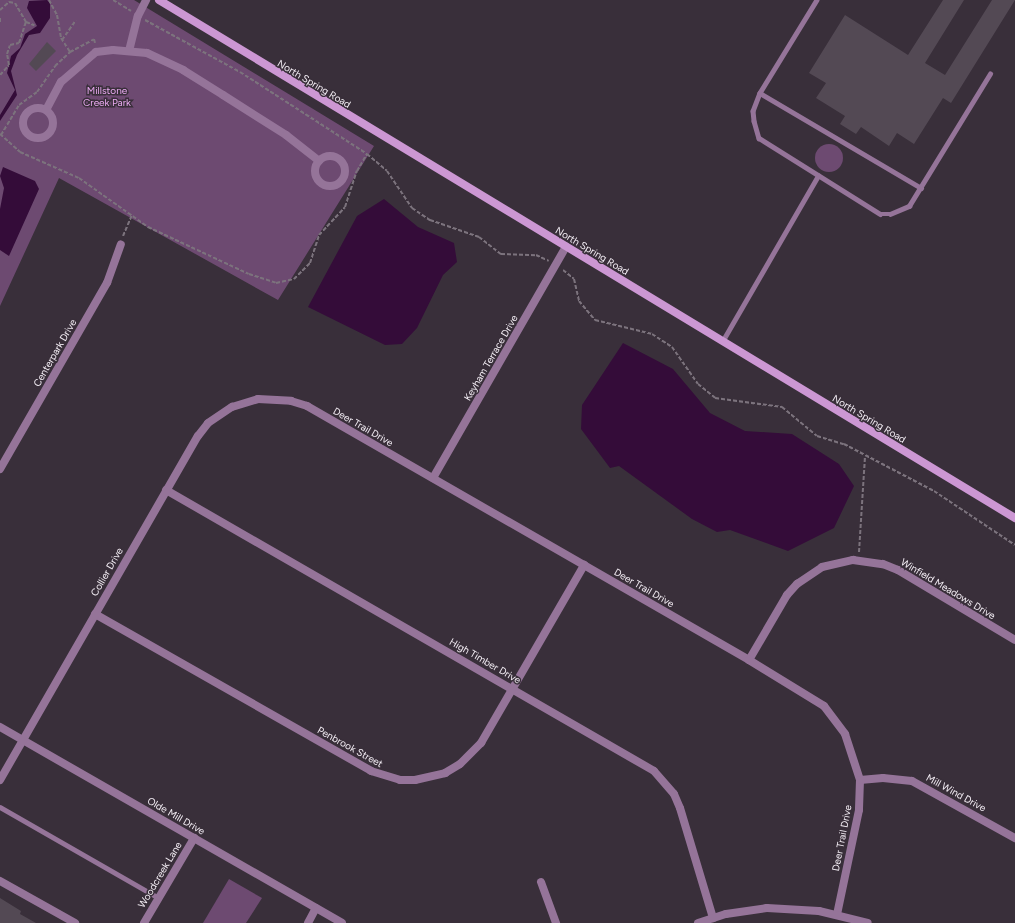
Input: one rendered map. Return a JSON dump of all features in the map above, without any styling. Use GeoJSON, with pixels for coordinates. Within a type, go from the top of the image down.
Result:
{"type":"FeatureCollection","features":[{"type":"Feature","properties":{"kind":"main road","name":"North Spring Road"},"geometry":{"type":"LineString","coordinates":[[159,0],[1015,518]]}},
{"type":"Feature","properties":{"kind":"street"},"geometry":{"type":"LineString","coordinates":[[129,51],[138,16],[146,0]]}},
{"type":"Feature","properties":{"kind":"street"},"geometry":{"type":"LineString","coordinates":[[46,110],[61,82],[97,52],[129,51],[147,53],[183,70],[286,134],[319,161]]}},
{"type":"Feature","properties":{"kind":"street","name":"Centerpark Drive"},"geometry":{"type":"LineString","coordinates":[[0,468],[107,283],[122,244]]}},
{"type":"Feature","properties":{"kind":"street","name":"Keyham Terrace Drive"},"geometry":{"type":"LineString","coordinates":[[434,478],[566,247]]}},
{"type":"Feature","properties":{"kind":"street","name":"Deer Trail Drive"},"geometry":{"type":"LineString","coordinates":[[255,399],[275,398],[307,406],[749,660],[824,706],[845,734],[860,780],[859,810],[837,914]]}},
{"type":"Feature","properties":{"kind":"street","name":"Collier Drive"},"geometry":{"type":"LineString","coordinates":[[0,780],[166,490],[208,423],[232,406],[255,399]]}},
{"type":"Feature","properties":{"kind":"street","name":"High Timber Drive"},"geometry":{"type":"LineString","coordinates":[[166,490],[642,763],[664,781],[680,808],[713,918]]}},
{"type":"Feature","properties":{"kind":"street","name":"Winfield Meadows Drive"},"geometry":{"type":"LineString","coordinates":[[749,660],[783,602],[797,584],[822,567],[860,560],[898,570],[1015,640]]}},
{"type":"Feature","properties":{"kind":"street","name":"Penbrook Street"},"geometry":{"type":"LineString","coordinates":[[95,614],[371,772],[400,780],[431,778],[460,764],[482,743],[584,565]]}},
{"type":"Feature","properties":{"kind":"street","name":"Olde Mill Drive"},"geometry":{"type":"LineString","coordinates":[[0,727],[342,923]]}},
{"type":"Feature","properties":{"kind":"street","name":"Mill Wind Drive"},"geometry":{"type":"LineString","coordinates":[[860,780],[883,778],[912,781],[1015,838]]}},
{"type":"Feature","properties":{"kind":"street","name":"Woodcreek Lane"},"geometry":{"type":"LineString","coordinates":[[144,923],[194,838]]}},
{"type":"Feature","properties":{"kind":"street"},"geometry":{"type":"LineString","coordinates":[[0,881],[75,923]]}},
{"type":"Feature","properties":{"kind":"street"},"geometry":{"type":"LineString","coordinates":[[541,882],[556,923]]}},
{"type":"Feature","properties":{"kind":"street"},"geometry":{"type":"LineString","coordinates":[[308,923],[316,908]]}},
{"type":"Feature","properties":{"kind":"street"},"geometry":{"type":"LineString","coordinates":[[698,923],[713,918],[766,908],[837,914],[868,923]]}},
{"type":"Feature","properties":{"kind":"lane"},"geometry":{"type":"LineString","coordinates":[[817,0],[760,93],[753,111],[759,138],[880,214],[890,214],[909,206],[990,74]]}},
{"type":"Feature","properties":{"kind":"lane"},"geometry":{"type":"LineString","coordinates":[[760,93],[921,188]]}},
{"type":"Feature","properties":{"kind":"lane"},"geometry":{"type":"LineString","coordinates":[[722,342],[818,176]]}},
{"type":"Feature","properties":{"kind":"lane"},"geometry":{"type":"LineString","coordinates":[[0,807],[159,898]]}},
{"type":"Feature","properties":{"kind":"path"},"geometry":{"type":"LineString","coordinates":[[49,0],[57,15],[57,28],[62,40],[70,52]]}},
{"type":"Feature","properties":{"kind":"path"},"geometry":{"type":"LineString","coordinates":[[113,0],[138,16],[240,72],[367,154],[386,171],[412,208],[430,220],[479,237],[501,254],[536,255],[556,265],[574,279],[579,301],[595,320],[652,334],[672,347],[698,384],[715,398],[782,407],[808,431],[844,444],[865,457],[882,462],[951,501],[990,531],[1015,545]]}},
{"type":"Feature","properties":{"kind":"path"},"geometry":{"type":"LineString","coordinates":[[0,10],[8,2],[15,3],[26,22],[34,25]]}},
{"type":"Feature","properties":{"kind":"path"},"geometry":{"type":"LineString","coordinates":[[0,18],[0,24]]}},
{"type":"Feature","properties":{"kind":"path"},"geometry":{"type":"LineString","coordinates":[[62,40],[76,20]]}},
{"type":"Feature","properties":{"kind":"path"},"geometry":{"type":"LineString","coordinates":[[0,75],[9,65],[7,54],[10,45],[19,43],[26,22]]}},
{"type":"Feature","properties":{"kind":"path"},"geometry":{"type":"LineString","coordinates":[[97,52],[94,40],[70,52],[55,66],[37,92],[19,105],[0,134],[20,152],[79,178],[148,227],[269,282],[294,279],[310,263],[319,235],[345,207],[357,171],[367,154]]}},
{"type":"Feature","properties":{"kind":"path"},"geometry":{"type":"LineString","coordinates":[[122,244],[132,215]]}},
{"type":"Feature","properties":{"kind":"path"},"geometry":{"type":"LineString","coordinates":[[860,560],[858,549],[865,457]]}},
{"type":"Feature","properties":{"kind":"green space","name":"Millstone Creek Park"},"geometry":{"type":"Polygon","coordinates":[[[0,0],[134,0],[374,146],[278,300],[59,178],[0,306],[0,0]]]}},
{"type":"Feature","properties":{"kind":"green space"},"geometry":{"type":"Polygon","coordinates":[[[829,144],[839,148],[843,158],[839,168],[829,172],[819,168],[815,158],[819,148],[829,144]]]}},
{"type":"Feature","properties":{"kind":"green space"},"geometry":{"type":"Polygon","coordinates":[[[229,879],[262,898],[246,923],[203,923],[229,879]]]}},
{"type":"Feature","properties":{"kind":"shaded area"},"geometry":{"type":"Polygon","coordinates":[[[47,0],[50,3],[50,18],[40,33],[29,35],[17,55],[11,71],[17,95],[0,121],[0,115],[15,90],[7,73],[11,56],[20,48],[25,34],[37,26],[27,8],[29,1],[47,0]]]}},
{"type":"Feature","properties":{"kind":"shaded area"},"geometry":{"type":"Polygon","coordinates":[[[3,167],[35,181],[39,189],[9,256],[0,250],[0,209],[4,188],[0,176],[3,167]]]}},
{"type":"Feature","properties":{"kind":"shaded area"},"geometry":{"type":"Polygon","coordinates":[[[384,199],[418,227],[454,243],[457,262],[443,275],[417,328],[402,344],[385,345],[308,307],[357,216],[384,199]]]}},
{"type":"Feature","properties":{"kind":"shaded area"},"geometry":{"type":"Polygon","coordinates":[[[623,343],[673,369],[710,413],[745,431],[792,434],[839,464],[854,486],[834,528],[788,551],[730,530],[717,532],[692,519],[619,466],[610,468],[581,429],[582,405],[623,343]]]}},
{"type":"Feature","properties":{"kind":"building"},"geometry":{"type":"Polygon","coordinates":[[[943,0],[964,0],[925,63],[945,75],[992,0],[1015,0],[951,103],[943,98],[914,144],[897,133],[889,146],[861,127],[856,134],[840,124],[845,116],[816,98],[826,83],[809,73],[845,15],[908,55],[943,0]]]}},
{"type":"Feature","properties":{"kind":"building"},"geometry":{"type":"Polygon","coordinates":[[[47,42],[56,51],[36,71],[29,64],[47,42]]]}},
{"type":"Feature","properties":{"kind":"building"},"geometry":{"type":"Polygon","coordinates":[[[0,898],[21,911],[20,914],[36,923],[0,923],[0,898]]]}}]}
